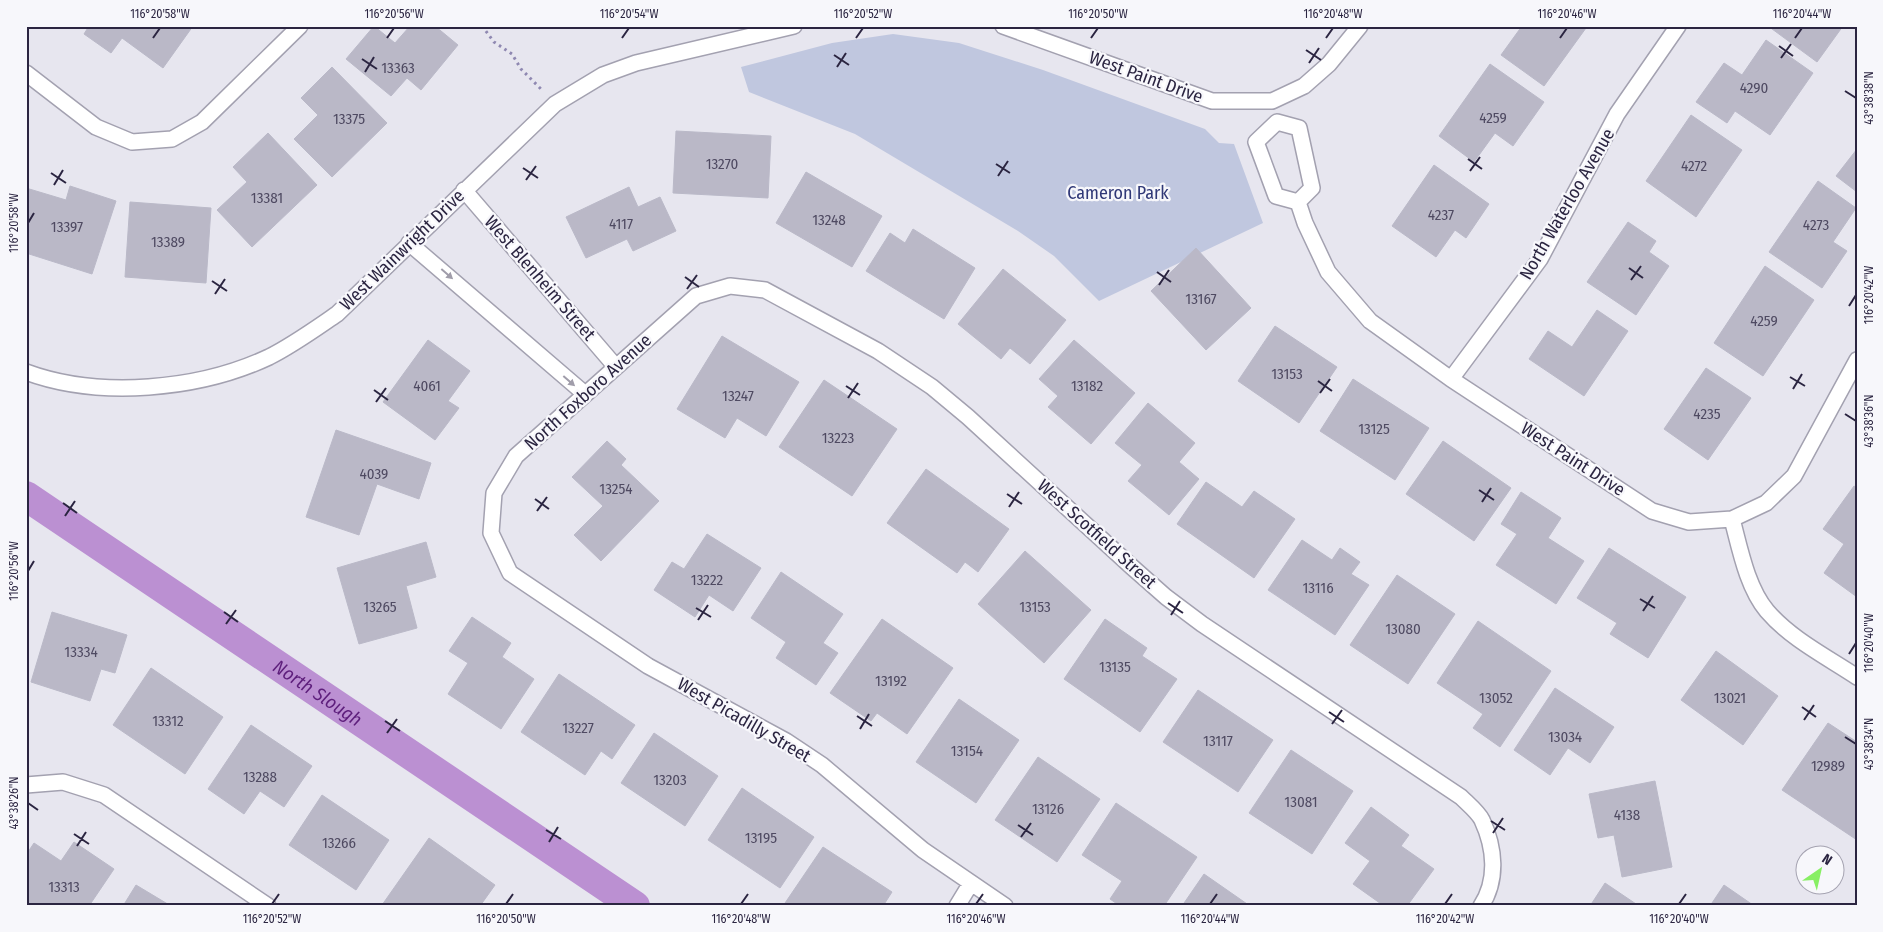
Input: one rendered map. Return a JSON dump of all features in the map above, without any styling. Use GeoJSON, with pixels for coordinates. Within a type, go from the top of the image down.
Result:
{"type":"FeatureCollection","features":[{"type":"Feature","properties":{"kind":"street"},"geometry":{"type":"LineString","coordinates":[[26,73],[96,127],[132,142],[172,139],[202,122],[300,26]]}},
{"type":"Feature","properties":{"kind":"street"},"geometry":{"type":"LineString","coordinates":[[749,31],[794,26]]}},
{"type":"Feature","properties":{"kind":"street","name":"West Paint Drive"},"geometry":{"type":"LineString","coordinates":[[1003,26],[1212,101],[1272,101]]}},
{"type":"Feature","properties":{"kind":"street"},"geometry":{"type":"LineString","coordinates":[[1277,122],[1272,101],[1304,86],[1329,64],[1360,26]]}},
{"type":"Feature","properties":{"kind":"street","name":"North Waterloo Avenue"},"geometry":{"type":"LineString","coordinates":[[1452,379],[1540,258],[1617,114],[1678,26]]}},
{"type":"Feature","properties":{"kind":"street","name":"West Wainwright Drive"},"geometry":{"type":"LineString","coordinates":[[26,372],[71,384],[123,388],[169,386],[236,370],[268,357],[299,341],[337,314],[555,104],[603,75],[636,63],[749,31]]}},
{"type":"Feature","properties":{"kind":"street"},"geometry":{"type":"LineString","coordinates":[[1277,122],[1299,128],[1312,188],[1298,202],[1276,196],[1256,142],[1277,122]]}},
{"type":"Feature","properties":{"kind":"street","name":"West Blenheim Street"},"geometry":{"type":"LineString","coordinates":[[464,190],[616,367]]}},
{"type":"Feature","properties":{"kind":"street","name":"West Paint Drive"},"geometry":{"type":"LineString","coordinates":[[1298,202],[1305,223],[1328,272],[1370,321],[1452,379],[1652,511],[1689,522],[1732,519],[1766,504],[1794,476],[1857,360]]}},
{"type":"Feature","properties":{"kind":"street"},"geometry":{"type":"LineString","coordinates":[[410,243],[585,394]]}},
{"type":"Feature","properties":{"kind":"street","name":"North Foxboro Avenue"},"geometry":{"type":"LineString","coordinates":[[491,533],[494,493],[516,456],[696,296],[730,286]]}},
{"type":"Feature","properties":{"kind":"street","name":"West Scotfield Street"},"geometry":{"type":"LineString","coordinates":[[730,286],[765,290],[878,351],[932,387],[968,417],[1166,596],[1202,624],[1462,797],[1482,819],[1492,847],[1494,873],[1481,906]]}},
{"type":"Feature","properties":{"kind":"street"},"geometry":{"type":"LineString","coordinates":[[1732,519],[1747,575],[1767,610],[1789,632],[1857,677]]}},
{"type":"Feature","properties":{"kind":"street","name":"West Picadilly Street"},"geometry":{"type":"LineString","coordinates":[[491,533],[510,573],[648,666],[793,746],[822,765],[923,850],[1005,906]]}},
{"type":"Feature","properties":{"kind":"street"},"geometry":{"type":"LineString","coordinates":[[26,785],[63,782],[104,795],[268,906]]}},
{"type":"Feature","properties":{"kind":"street"},"geometry":{"type":"LineString","coordinates":[[957,906],[971,883]]}},
{"type":"Feature","properties":{"kind":"path"},"geometry":{"type":"LineString","coordinates":[[482,26],[494,42],[512,54],[521,69],[555,104]]}},
{"type":"Feature","properties":{"kind":"green space","name":"Cameron Park"},"geometry":{"type":"Polygon","coordinates":[[[893,34],[959,43],[1043,70],[1205,129],[1219,143],[1234,144],[1263,223],[1099,301],[1054,256],[1018,231],[855,134],[749,92],[741,67],[832,43],[893,34]]]}},
{"type":"Feature","properties":{"kind":"building"},"geometry":{"type":"Polygon","coordinates":[[[89,26],[193,26],[163,68],[122,38],[111,53],[84,34],[89,26]]]}},
{"type":"Feature","properties":{"kind":"building"},"geometry":{"type":"Polygon","coordinates":[[[374,26],[395,43],[410,26],[435,26],[458,45],[421,90],[407,78],[391,96],[346,59],[374,26]]]}},
{"type":"Feature","properties":{"kind":"building"},"geometry":{"type":"Polygon","coordinates":[[[1522,26],[1583,26],[1586,28],[1544,86],[1501,55],[1522,26]]]}},
{"type":"Feature","properties":{"kind":"building"},"geometry":{"type":"Polygon","coordinates":[[[1768,26],[1843,26],[1817,62],[1768,26]]]}},
{"type":"Feature","properties":{"kind":"building"},"geometry":{"type":"Polygon","coordinates":[[[1766,40],[1813,73],[1770,135],[1735,111],[1727,123],[1696,102],[1724,63],[1742,75],[1766,40]]]}},
{"type":"Feature","properties":{"kind":"building"},"geometry":{"type":"Polygon","coordinates":[[[1490,64],[1544,102],[1513,146],[1495,133],[1474,162],[1439,136],[1490,64]]]}},
{"type":"Feature","properties":{"kind":"building"},"geometry":{"type":"Polygon","coordinates":[[[332,67],[387,123],[332,177],[294,139],[318,115],[301,98],[332,67]]]}},
{"type":"Feature","properties":{"kind":"building"},"geometry":{"type":"Polygon","coordinates":[[[1691,115],[1742,150],[1696,217],[1646,181],[1691,115]]]}},
{"type":"Feature","properties":{"kind":"building"},"geometry":{"type":"Polygon","coordinates":[[[676,131],[771,136],[768,198],[673,193],[676,131]]]}},
{"type":"Feature","properties":{"kind":"building"},"geometry":{"type":"Polygon","coordinates":[[[268,133],[317,185],[252,247],[217,210],[247,182],[233,167],[268,133]]]}},
{"type":"Feature","properties":{"kind":"building"},"geometry":{"type":"Polygon","coordinates":[[[1857,149],[1857,192],[1836,176],[1857,149]]]}},
{"type":"Feature","properties":{"kind":"building"},"geometry":{"type":"Polygon","coordinates":[[[1434,165],[1489,204],[1466,238],[1455,230],[1436,257],[1392,226],[1434,165]]]}},
{"type":"Feature","properties":{"kind":"building"},"geometry":{"type":"Polygon","coordinates":[[[806,172],[882,216],[852,267],[776,223],[806,172]]]}},
{"type":"Feature","properties":{"kind":"building"},"geometry":{"type":"Polygon","coordinates":[[[1818,181],[1856,208],[1833,242],[1847,251],[1822,288],[1769,252],[1818,181]]]}},
{"type":"Feature","properties":{"kind":"building"},"geometry":{"type":"Polygon","coordinates":[[[70,186],[116,201],[92,274],[26,253],[26,188],[66,200],[70,186]]]}},
{"type":"Feature","properties":{"kind":"building"},"geometry":{"type":"Polygon","coordinates":[[[629,187],[638,207],[660,197],[676,231],[633,251],[627,239],[586,258],[566,217],[629,187]]]}},
{"type":"Feature","properties":{"kind":"building"},"geometry":{"type":"Polygon","coordinates":[[[130,202],[211,208],[206,283],[125,277],[130,202]]]}},
{"type":"Feature","properties":{"kind":"building"},"geometry":{"type":"Polygon","coordinates":[[[1628,222],[1656,241],[1649,252],[1669,266],[1636,315],[1587,282],[1628,222]]]}},
{"type":"Feature","properties":{"kind":"building"},"geometry":{"type":"Polygon","coordinates":[[[913,229],[975,268],[944,319],[866,271],[890,233],[905,243],[913,229]]]}},
{"type":"Feature","properties":{"kind":"building"},"geometry":{"type":"Polygon","coordinates":[[[1196,248],[1251,308],[1206,350],[1151,291],[1196,248]]]}},
{"type":"Feature","properties":{"kind":"building"},"geometry":{"type":"Polygon","coordinates":[[[1765,266],[1814,300],[1763,376],[1714,343],[1765,266]]]}},
{"type":"Feature","properties":{"kind":"building"},"geometry":{"type":"Polygon","coordinates":[[[1003,269],[1066,320],[1030,364],[1010,348],[1001,359],[958,324],[1003,269]]]}},
{"type":"Feature","properties":{"kind":"building"},"geometry":{"type":"Polygon","coordinates":[[[1597,310],[1628,331],[1584,396],[1529,359],[1548,331],[1572,347],[1597,310]]]}},
{"type":"Feature","properties":{"kind":"building"},"geometry":{"type":"Polygon","coordinates":[[[1275,326],[1337,367],[1299,423],[1238,381],[1275,326]]]}},
{"type":"Feature","properties":{"kind":"building"},"geometry":{"type":"Polygon","coordinates":[[[722,336],[799,382],[766,436],[737,418],[725,438],[677,409],[722,336]]]}},
{"type":"Feature","properties":{"kind":"building"},"geometry":{"type":"Polygon","coordinates":[[[428,340],[470,371],[448,401],[459,408],[435,440],[383,402],[428,340]]]}},
{"type":"Feature","properties":{"kind":"building"},"geometry":{"type":"Polygon","coordinates":[[[1074,340],[1135,393],[1091,444],[1048,407],[1058,396],[1039,379],[1074,340]]]}},
{"type":"Feature","properties":{"kind":"building"},"geometry":{"type":"Polygon","coordinates":[[[1706,368],[1751,398],[1708,460],[1664,429],[1706,368]]]}},
{"type":"Feature","properties":{"kind":"building"},"geometry":{"type":"Polygon","coordinates":[[[1353,379],[1429,428],[1395,480],[1320,431],[1353,379]]]}},
{"type":"Feature","properties":{"kind":"building"},"geometry":{"type":"Polygon","coordinates":[[[824,380],[897,429],[852,496],[779,447],[824,380]]]}},
{"type":"Feature","properties":{"kind":"building"},"geometry":{"type":"Polygon","coordinates":[[[1148,403],[1195,443],[1179,462],[1199,479],[1169,515],[1128,481],[1142,465],[1115,443],[1148,403]]]}},
{"type":"Feature","properties":{"kind":"building"},"geometry":{"type":"Polygon","coordinates":[[[336,430],[431,463],[419,499],[377,484],[359,535],[306,517],[336,430]]]}},
{"type":"Feature","properties":{"kind":"building"},"geometry":{"type":"Polygon","coordinates":[[[607,441],[626,459],[621,465],[659,501],[601,561],[574,535],[603,506],[572,477],[607,441]]]}},
{"type":"Feature","properties":{"kind":"building"},"geometry":{"type":"Polygon","coordinates":[[[1443,441],[1511,488],[1474,541],[1406,494],[1443,441]]]}},
{"type":"Feature","properties":{"kind":"building"},"geometry":{"type":"Polygon","coordinates":[[[926,469],[1009,529],[978,572],[965,562],[957,573],[887,523],[926,469]]]}},
{"type":"Feature","properties":{"kind":"building"},"geometry":{"type":"Polygon","coordinates":[[[1206,482],[1242,507],[1254,491],[1295,519],[1254,578],[1177,524],[1206,482]]]}},
{"type":"Feature","properties":{"kind":"building"},"geometry":{"type":"Polygon","coordinates":[[[1854,486],[1857,488],[1857,597],[1824,573],[1844,544],[1823,529],[1854,486]]]}},
{"type":"Feature","properties":{"kind":"building"},"geometry":{"type":"Polygon","coordinates":[[[1521,492],[1561,518],[1548,538],[1584,561],[1556,604],[1496,565],[1517,534],[1501,524],[1521,492]]]}},
{"type":"Feature","properties":{"kind":"building"},"geometry":{"type":"Polygon","coordinates":[[[707,534],[761,568],[733,611],[709,595],[695,617],[654,590],[672,562],[684,569],[707,534]]]}},
{"type":"Feature","properties":{"kind":"building"},"geometry":{"type":"Polygon","coordinates":[[[1302,540],[1332,560],[1340,548],[1360,562],[1351,574],[1369,585],[1335,635],[1268,590],[1302,540]]]}},
{"type":"Feature","properties":{"kind":"building"},"geometry":{"type":"Polygon","coordinates":[[[426,542],[436,577],[406,586],[417,628],[359,644],[337,568],[426,542]]]}},
{"type":"Feature","properties":{"kind":"building"},"geometry":{"type":"Polygon","coordinates":[[[1609,548],[1686,597],[1648,658],[1610,634],[1617,623],[1577,598],[1609,548]]]}},
{"type":"Feature","properties":{"kind":"building"},"geometry":{"type":"Polygon","coordinates":[[[1025,551],[1091,610],[1044,663],[978,604],[1025,551]]]}},
{"type":"Feature","properties":{"kind":"building"},"geometry":{"type":"Polygon","coordinates":[[[781,572],[843,614],[823,643],[838,653],[816,685],[776,658],[786,642],[751,618],[781,572]]]}},
{"type":"Feature","properties":{"kind":"building"},"geometry":{"type":"Polygon","coordinates":[[[1397,575],[1455,614],[1408,684],[1350,645],[1397,575]]]}},
{"type":"Feature","properties":{"kind":"building"},"geometry":{"type":"Polygon","coordinates":[[[52,612],[127,635],[115,673],[101,669],[90,701],[31,682],[52,612]]]}},
{"type":"Feature","properties":{"kind":"building"},"geometry":{"type":"Polygon","coordinates":[[[472,617],[511,643],[502,657],[534,679],[501,729],[448,694],[468,663],[449,651],[472,617]]]}},
{"type":"Feature","properties":{"kind":"building"},"geometry":{"type":"Polygon","coordinates":[[[882,619],[953,668],[907,734],[877,713],[871,721],[830,693],[882,619]]]}},
{"type":"Feature","properties":{"kind":"building"},"geometry":{"type":"Polygon","coordinates":[[[1105,619],[1147,648],[1142,656],[1177,679],[1140,732],[1064,679],[1105,619]]]}},
{"type":"Feature","properties":{"kind":"building"},"geometry":{"type":"Polygon","coordinates":[[[1478,621],[1551,671],[1500,747],[1473,728],[1483,714],[1437,683],[1478,621]]]}},
{"type":"Feature","properties":{"kind":"building"},"geometry":{"type":"Polygon","coordinates":[[[1716,651],[1778,696],[1743,745],[1681,700],[1716,651]]]}},
{"type":"Feature","properties":{"kind":"building"},"geometry":{"type":"Polygon","coordinates":[[[151,668],[223,717],[185,774],[113,725],[151,668]]]}},
{"type":"Feature","properties":{"kind":"building"},"geometry":{"type":"Polygon","coordinates":[[[559,674],[635,725],[612,759],[601,751],[585,775],[521,732],[559,674]]]}},
{"type":"Feature","properties":{"kind":"building"},"geometry":{"type":"Polygon","coordinates":[[[1555,688],[1614,727],[1590,763],[1568,748],[1550,775],[1514,750],[1555,688]]]}},
{"type":"Feature","properties":{"kind":"building"},"geometry":{"type":"Polygon","coordinates":[[[1198,690],[1273,740],[1238,792],[1163,742],[1198,690]]]}},
{"type":"Feature","properties":{"kind":"building"},"geometry":{"type":"Polygon","coordinates":[[[959,699],[1019,740],[976,803],[916,762],[959,699]]]}},
{"type":"Feature","properties":{"kind":"building"},"geometry":{"type":"Polygon","coordinates":[[[1828,723],[1857,742],[1857,840],[1782,790],[1828,723]]]}},
{"type":"Feature","properties":{"kind":"building"},"geometry":{"type":"Polygon","coordinates":[[[251,725],[312,766],[284,807],[260,791],[244,814],[208,789],[251,725]]]}},
{"type":"Feature","properties":{"kind":"building"},"geometry":{"type":"Polygon","coordinates":[[[654,733],[718,776],[685,826],[621,783],[654,733]]]}},
{"type":"Feature","properties":{"kind":"building"},"geometry":{"type":"Polygon","coordinates":[[[1291,750],[1353,791],[1312,854],[1249,813],[1291,750]]]}},
{"type":"Feature","properties":{"kind":"building"},"geometry":{"type":"Polygon","coordinates":[[[1038,757],[1100,799],[1057,862],[995,820],[1038,757]]]}},
{"type":"Feature","properties":{"kind":"building"},"geometry":{"type":"Polygon","coordinates":[[[1655,781],[1672,867],[1622,877],[1614,835],[1598,838],[1589,794],[1655,781]]]}},
{"type":"Feature","properties":{"kind":"building"},"geometry":{"type":"Polygon","coordinates":[[[742,788],[814,837],[780,888],[708,840],[742,788]]]}},
{"type":"Feature","properties":{"kind":"building"},"geometry":{"type":"Polygon","coordinates":[[[322,795],[389,840],[356,890],[289,845],[322,795]]]}},
{"type":"Feature","properties":{"kind":"building"},"geometry":{"type":"Polygon","coordinates":[[[1116,803],[1197,857],[1164,906],[1120,906],[1110,899],[1122,881],[1082,855],[1116,803]]]}},
{"type":"Feature","properties":{"kind":"building"},"geometry":{"type":"Polygon","coordinates":[[[1371,807],[1409,835],[1401,846],[1434,869],[1407,906],[1384,906],[1353,884],[1370,861],[1345,843],[1371,807]]]}},
{"type":"Feature","properties":{"kind":"building"},"geometry":{"type":"Polygon","coordinates":[[[429,838],[495,885],[480,906],[382,905],[429,838]]]}},
{"type":"Feature","properties":{"kind":"building"},"geometry":{"type":"Polygon","coordinates":[[[74,842],[114,869],[89,906],[26,905],[26,855],[34,843],[61,861],[74,842]]]}},
{"type":"Feature","properties":{"kind":"building"},"geometry":{"type":"Polygon","coordinates":[[[823,847],[892,892],[883,906],[783,906],[823,847]]]}},
{"type":"Feature","properties":{"kind":"building"},"geometry":{"type":"Polygon","coordinates":[[[1204,874],[1250,906],[1182,906],[1204,874]]]}},
{"type":"Feature","properties":{"kind":"building"},"geometry":{"type":"Polygon","coordinates":[[[1605,883],[1639,906],[1590,906],[1605,883]]]}},
{"type":"Feature","properties":{"kind":"building"},"geometry":{"type":"Polygon","coordinates":[[[136,885],[171,906],[123,906],[136,885]]]}},
{"type":"Feature","properties":{"kind":"building"},"geometry":{"type":"Polygon","coordinates":[[[1724,885],[1753,905],[1710,906],[1724,885]]]}},
{"type":"Feature","properties":{"kind":"waterway","name":"North Slough"},"geometry":{"type":"LineString","coordinates":[[26,496],[635,906]]}}]}
